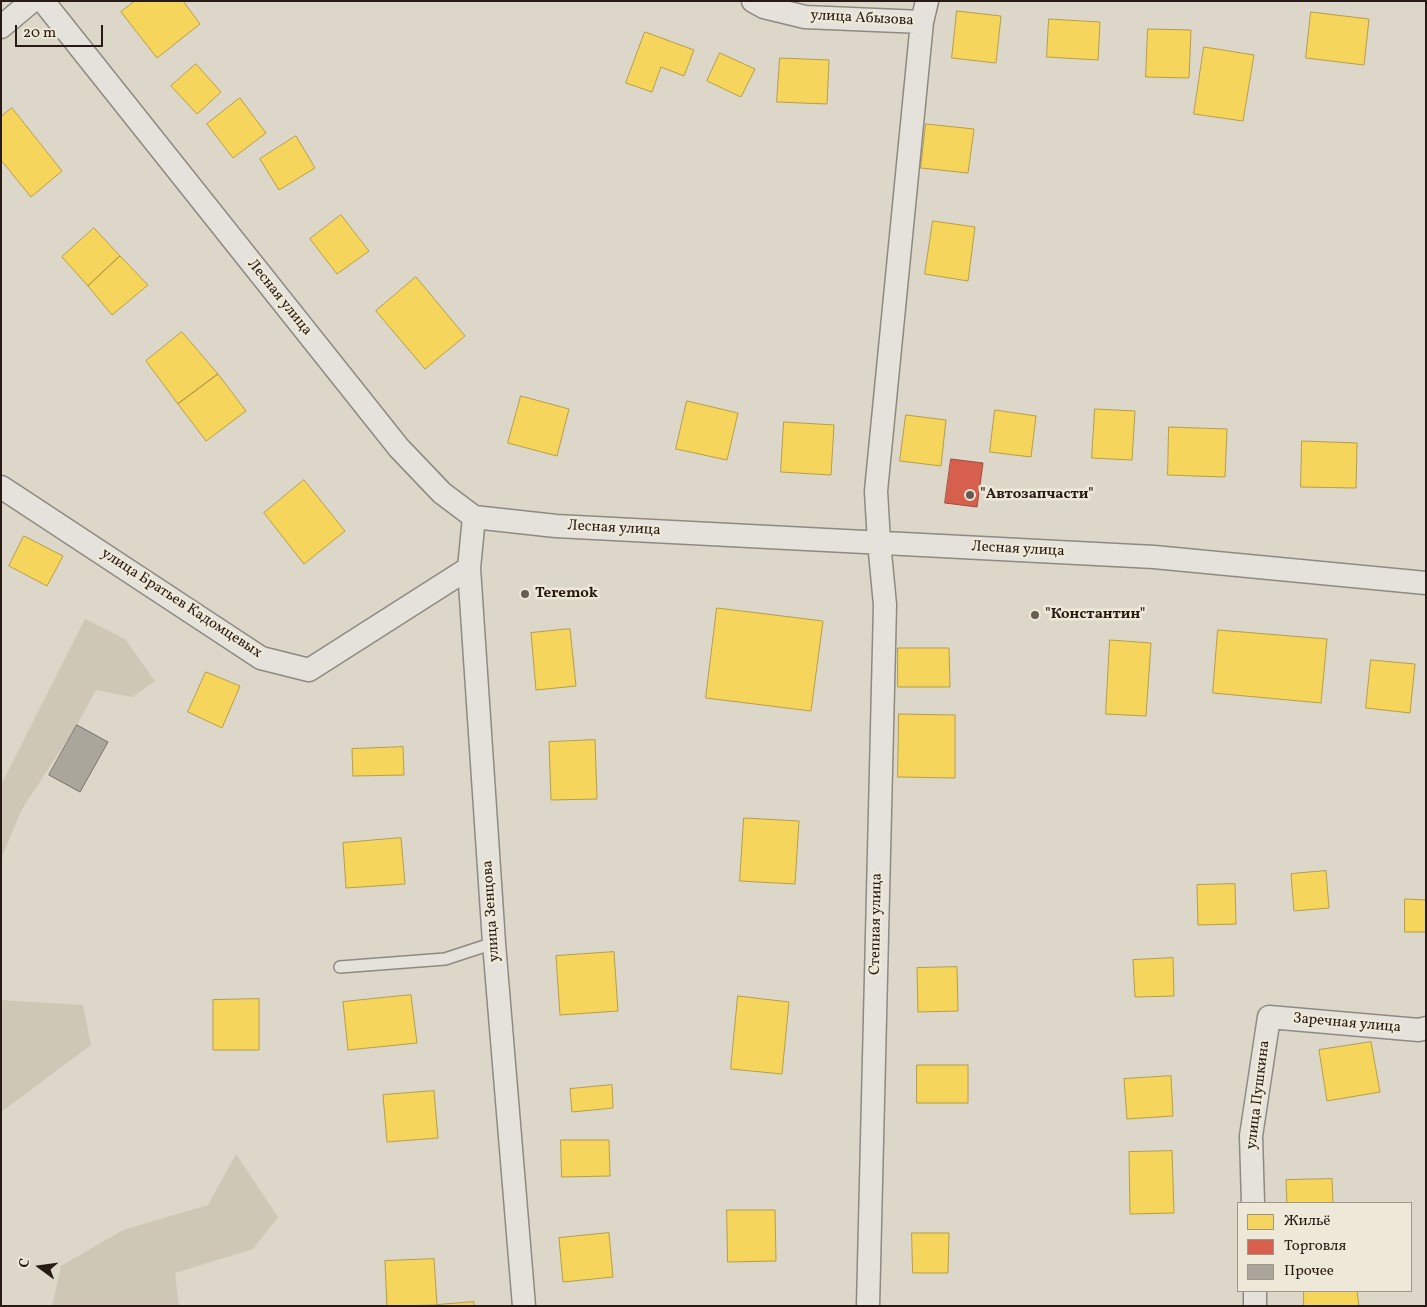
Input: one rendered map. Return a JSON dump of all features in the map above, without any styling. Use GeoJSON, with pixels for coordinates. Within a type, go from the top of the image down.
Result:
{"type":"FeatureCollection","features":[{"type":"Feature","properties":{"kind":"street"},"geometry":{"type":"LineString","coordinates":[[1,27],[32,1]]}},
{"type":"Feature","properties":{"kind":"street","name":"Лесная улица"},"geometry":{"type":"LineString","coordinates":[[43,1],[399,448],[442,493],[474,517],[556,526],[1154,557],[1426,583]]}},
{"type":"Feature","properties":{"kind":"street","name":"улица Абызова"},"geometry":{"type":"LineString","coordinates":[[753,1],[764,8],[805,17],[924,12]]}},
{"type":"Feature","properties":{"kind":"street","name":"Степная улица"},"geometry":{"type":"LineString","coordinates":[[868,1306],[885,606],[876,491],[924,12]]}},
{"type":"Feature","properties":{"kind":"street","name":"улица Братьев Кадомцевых"},"geometry":{"type":"LineString","coordinates":[[1,487],[261,658],[308,670],[469,568]]}},
{"type":"Feature","properties":{"kind":"street","name":"улица Зенцова"},"geometry":{"type":"LineString","coordinates":[[474,517],[469,568],[494,942],[524,1306]]}},
{"type":"Feature","properties":{"kind":"street","name":"Заречная улица"},"geometry":{"type":"LineString","coordinates":[[1269,1017],[1419,1030],[1426,1028]]}},
{"type":"Feature","properties":{"kind":"street","name":"улица Пушкина"},"geometry":{"type":"LineString","coordinates":[[1253,1202],[1251,1136],[1269,1017]]}},
{"type":"Feature","properties":{"kind":"street"},"geometry":{"type":"LineString","coordinates":[[1254,1292],[1255,1306]]}},
{"type":"Feature","properties":{"kind":"lane"},"geometry":{"type":"LineString","coordinates":[[340,967],[446,959],[494,942]]}},
{"type":"Feature","properties":{"kind":"shaded area"},"geometry":{"type":"Polygon","coordinates":[[[85,619],[125,639],[155,681],[132,697],[96,690],[77,725],[22,809],[1,859],[1,785],[85,619]]]}},
{"type":"Feature","properties":{"kind":"shaded area"},"geometry":{"type":"Polygon","coordinates":[[[1,1000],[83,1005],[91,1045],[1,1112],[1,1000]]]}},
{"type":"Feature","properties":{"kind":"shaded area"},"geometry":{"type":"Polygon","coordinates":[[[236,1154],[278,1217],[253,1249],[175,1273],[179,1306],[52,1306],[61,1266],[123,1230],[208,1205],[236,1154]]]}},
{"type":"Feature","properties":{"kind":"building: Жильё"},"geometry":{"type":"Polygon","coordinates":[[[135,1],[183,1],[200,24],[157,58],[121,12],[135,1]]]}},
{"type":"Feature","properties":{"kind":"building: Жильё"},"geometry":{"type":"Polygon","coordinates":[[[957,11],[1001,16],[996,63],[952,58],[957,11]]]}},
{"type":"Feature","properties":{"kind":"building: Жильё"},"geometry":{"type":"Polygon","coordinates":[[[1311,12],[1369,19],[1364,65],[1306,58],[1311,12]]]}},
{"type":"Feature","properties":{"kind":"building: Жильё"},"geometry":{"type":"Polygon","coordinates":[[[1049,19],[1100,22],[1098,60],[1047,57],[1049,19]]]}},
{"type":"Feature","properties":{"kind":"building: Жильё"},"geometry":{"type":"Polygon","coordinates":[[[1148,29],[1191,30],[1189,78],[1146,77],[1148,29]]]}},
{"type":"Feature","properties":{"kind":"building: Жильё"},"geometry":{"type":"Polygon","coordinates":[[[645,32],[694,50],[684,76],[661,67],[652,92],[626,83],[645,32]]]}},
{"type":"Feature","properties":{"kind":"building: Жильё"},"geometry":{"type":"Polygon","coordinates":[[[1204,47],[1254,55],[1243,121],[1194,114],[1204,47]]]}},
{"type":"Feature","properties":{"kind":"building: Жильё"},"geometry":{"type":"Polygon","coordinates":[[[720,53],[755,69],[741,97],[707,81],[720,53]]]}},
{"type":"Feature","properties":{"kind":"building: Жильё"},"geometry":{"type":"Polygon","coordinates":[[[780,58],[829,60],[827,104],[777,102],[780,58]]]}},
{"type":"Feature","properties":{"kind":"building: Жильё"},"geometry":{"type":"Polygon","coordinates":[[[196,64],[221,92],[197,114],[171,86],[196,64]]]}},
{"type":"Feature","properties":{"kind":"building: Жильё"},"geometry":{"type":"Polygon","coordinates":[[[240,98],[266,133],[233,158],[207,124],[240,98]]]}},
{"type":"Feature","properties":{"kind":"building: Жильё"},"geometry":{"type":"Polygon","coordinates":[[[12,108],[62,171],[31,197],[1,160],[1,117],[12,108]]]}},
{"type":"Feature","properties":{"kind":"building: Жильё"},"geometry":{"type":"Polygon","coordinates":[[[926,124],[974,129],[968,173],[921,168],[926,124]]]}},
{"type":"Feature","properties":{"kind":"building: Жильё"},"geometry":{"type":"Polygon","coordinates":[[[296,136],[315,168],[279,190],[260,159],[296,136]]]}},
{"type":"Feature","properties":{"kind":"building: Жильё"},"geometry":{"type":"Polygon","coordinates":[[[341,215],[369,251],[337,274],[310,239],[341,215]]]}},
{"type":"Feature","properties":{"kind":"building: Жильё"},"geometry":{"type":"Polygon","coordinates":[[[933,221],[975,227],[968,281],[925,274],[933,221]]]}},
{"type":"Feature","properties":{"kind":"building: Жильё"},"geometry":{"type":"Polygon","coordinates":[[[94,228],[120,256],[88,286],[62,257],[94,228]]]}},
{"type":"Feature","properties":{"kind":"building: Жильё"},"geometry":{"type":"Polygon","coordinates":[[[120,256],[148,285],[112,315],[88,286],[120,256]]]}},
{"type":"Feature","properties":{"kind":"building: Жильё"},"geometry":{"type":"Polygon","coordinates":[[[416,277],[465,336],[425,369],[376,311],[416,277]]]}},
{"type":"Feature","properties":{"kind":"building: Жильё"},"geometry":{"type":"Polygon","coordinates":[[[182,332],[218,374],[178,404],[146,361],[182,332]]]}},
{"type":"Feature","properties":{"kind":"building: Жильё"},"geometry":{"type":"Polygon","coordinates":[[[218,374],[246,411],[206,441],[178,404],[218,374]]]}},
{"type":"Feature","properties":{"kind":"building: Жильё"},"geometry":{"type":"Polygon","coordinates":[[[521,396],[569,409],[557,456],[508,443],[521,396]]]}},
{"type":"Feature","properties":{"kind":"building: Жильё"},"geometry":{"type":"Polygon","coordinates":[[[687,401],[738,413],[727,460],[676,449],[687,401]]]}},
{"type":"Feature","properties":{"kind":"building: Жильё"},"geometry":{"type":"Polygon","coordinates":[[[1095,409],[1135,411],[1132,460],[1092,458],[1095,409]]]}},
{"type":"Feature","properties":{"kind":"building: Жильё"},"geometry":{"type":"Polygon","coordinates":[[[995,410],[1036,416],[1031,457],[990,452],[995,410]]]}},
{"type":"Feature","properties":{"kind":"building: Жильё"},"geometry":{"type":"Polygon","coordinates":[[[906,415],[946,420],[941,466],[900,461],[906,415]]]}},
{"type":"Feature","properties":{"kind":"building: Жильё"},"geometry":{"type":"Polygon","coordinates":[[[784,422],[834,425],[831,475],[781,472],[784,422]]]}},
{"type":"Feature","properties":{"kind":"building: Жильё"},"geometry":{"type":"Polygon","coordinates":[[[1169,427],[1227,429],[1225,477],[1168,475],[1169,427]]]}},
{"type":"Feature","properties":{"kind":"building: Жильё"},"geometry":{"type":"Polygon","coordinates":[[[1302,441],[1357,443],[1356,488],[1301,487],[1302,441]]]}},
{"type":"Feature","properties":{"kind":"building: Жильё"},"geometry":{"type":"Polygon","coordinates":[[[304,480],[345,531],[304,564],[264,513],[304,480]]]}},
{"type":"Feature","properties":{"kind":"building: Жильё"},"geometry":{"type":"Polygon","coordinates":[[[24,536],[63,556],[47,586],[9,566],[24,536]]]}},
{"type":"Feature","properties":{"kind":"building: Жильё"},"geometry":{"type":"Polygon","coordinates":[[[717,608],[823,621],[811,711],[706,698],[717,608]]]}},
{"type":"Feature","properties":{"kind":"building: Жильё"},"geometry":{"type":"Polygon","coordinates":[[[570,629],[576,686],[536,690],[531,633],[570,629]]]}},
{"type":"Feature","properties":{"kind":"building: Жильё"},"geometry":{"type":"Polygon","coordinates":[[[1218,630],[1327,639],[1321,703],[1213,693],[1218,630]]]}},
{"type":"Feature","properties":{"kind":"building: Жильё"},"geometry":{"type":"Polygon","coordinates":[[[1110,640],[1151,643],[1146,716],[1106,714],[1110,640]]]}},
{"type":"Feature","properties":{"kind":"building: Жильё"},"geometry":{"type":"Polygon","coordinates":[[[898,648],[949,648],[950,687],[898,687],[898,648]]]}},
{"type":"Feature","properties":{"kind":"building: Жильё"},"geometry":{"type":"Polygon","coordinates":[[[1371,660],[1415,664],[1410,713],[1366,708],[1371,660]]]}},
{"type":"Feature","properties":{"kind":"building: Жильё"},"geometry":{"type":"Polygon","coordinates":[[[206,672],[240,686],[222,728],[188,712],[206,672]]]}},
{"type":"Feature","properties":{"kind":"building: Жильё"},"geometry":{"type":"Polygon","coordinates":[[[899,714],[955,715],[955,778],[898,777],[899,714]]]}},
{"type":"Feature","properties":{"kind":"building: Жильё"},"geometry":{"type":"Polygon","coordinates":[[[595,740],[597,799],[551,800],[549,742],[595,740]]]}},
{"type":"Feature","properties":{"kind":"building: Жильё"},"geometry":{"type":"Polygon","coordinates":[[[403,747],[404,775],[353,776],[352,749],[403,747]]]}},
{"type":"Feature","properties":{"kind":"building: Жильё"},"geometry":{"type":"Polygon","coordinates":[[[744,818],[799,821],[795,884],[740,881],[744,818]]]}},
{"type":"Feature","properties":{"kind":"building: Жильё"},"geometry":{"type":"Polygon","coordinates":[[[401,838],[405,884],[346,888],[343,843],[401,838]]]}},
{"type":"Feature","properties":{"kind":"building: Жильё"},"geometry":{"type":"Polygon","coordinates":[[[1326,871],[1329,908],[1294,911],[1291,874],[1326,871]]]}},
{"type":"Feature","properties":{"kind":"building: Жильё"},"geometry":{"type":"Polygon","coordinates":[[[1235,884],[1236,924],[1198,925],[1197,885],[1235,884]]]}},
{"type":"Feature","properties":{"kind":"building: Жильё"},"geometry":{"type":"Polygon","coordinates":[[[1405,899],[1426,900],[1426,932],[1405,932],[1405,899]]]}},
{"type":"Feature","properties":{"kind":"building: Жильё"},"geometry":{"type":"Polygon","coordinates":[[[614,952],[618,1011],[560,1015],[556,956],[614,952]]]}},
{"type":"Feature","properties":{"kind":"building: Жильё"},"geometry":{"type":"Polygon","coordinates":[[[1173,958],[1174,996],[1135,997],[1133,960],[1173,958]]]}},
{"type":"Feature","properties":{"kind":"building: Жильё"},"geometry":{"type":"Polygon","coordinates":[[[957,967],[958,1011],[918,1012],[917,968],[957,967]]]}},
{"type":"Feature","properties":{"kind":"building: Жильё"},"geometry":{"type":"Polygon","coordinates":[[[411,995],[417,1043],[348,1050],[343,1002],[411,995]]]}},
{"type":"Feature","properties":{"kind":"building: Жильё"},"geometry":{"type":"Polygon","coordinates":[[[738,996],[789,1002],[782,1074],[731,1069],[738,996]]]}},
{"type":"Feature","properties":{"kind":"building: Жильё"},"geometry":{"type":"Polygon","coordinates":[[[259,999],[259,1050],[213,1050],[213,1000],[259,999]]]}},
{"type":"Feature","properties":{"kind":"building: Жильё"},"geometry":{"type":"Polygon","coordinates":[[[1371,1042],[1380,1092],[1327,1101],[1319,1050],[1371,1042]]]}},
{"type":"Feature","properties":{"kind":"building: Жильё"},"geometry":{"type":"Polygon","coordinates":[[[917,1065],[968,1065],[968,1103],[917,1103],[917,1065]]]}},
{"type":"Feature","properties":{"kind":"building: Жильё"},"geometry":{"type":"Polygon","coordinates":[[[1171,1076],[1173,1116],[1127,1119],[1124,1079],[1171,1076]]]}},
{"type":"Feature","properties":{"kind":"building: Жильё"},"geometry":{"type":"Polygon","coordinates":[[[612,1085],[613,1108],[572,1112],[570,1089],[612,1085]]]}},
{"type":"Feature","properties":{"kind":"building: Жильё"},"geometry":{"type":"Polygon","coordinates":[[[434,1091],[438,1138],[387,1142],[383,1095],[434,1091]]]}},
{"type":"Feature","properties":{"kind":"building: Жильё"},"geometry":{"type":"Polygon","coordinates":[[[561,1140],[609,1140],[610,1176],[562,1177],[561,1140]]]}},
{"type":"Feature","properties":{"kind":"building: Жильё"},"geometry":{"type":"Polygon","coordinates":[[[1172,1151],[1174,1213],[1130,1214],[1129,1152],[1172,1151]]]}},
{"type":"Feature","properties":{"kind":"building: Жильё"},"geometry":{"type":"Polygon","coordinates":[[[1332,1179],[1333,1202],[1287,1202],[1286,1180],[1332,1179]]]}},
{"type":"Feature","properties":{"kind":"building: Жильё"},"geometry":{"type":"Polygon","coordinates":[[[727,1210],[775,1210],[776,1261],[728,1262],[727,1210]]]}},
{"type":"Feature","properties":{"kind":"building: Жильё"},"geometry":{"type":"Polygon","coordinates":[[[609,1233],[613,1277],[563,1282],[559,1238],[609,1233]]]}},
{"type":"Feature","properties":{"kind":"building: Жильё"},"geometry":{"type":"Polygon","coordinates":[[[912,1233],[949,1233],[948,1273],[913,1273],[912,1233]]]}},
{"type":"Feature","properties":{"kind":"building: Жильё"},"geometry":{"type":"Polygon","coordinates":[[[434,1259],[437,1305],[387,1306],[385,1261],[434,1259]]]}},
{"type":"Feature","properties":{"kind":"building: Жильё"},"geometry":{"type":"Polygon","coordinates":[[[1304,1292],[1357,1292],[1359,1306],[1304,1306],[1304,1292]]]}},
{"type":"Feature","properties":{"kind":"building: Жильё"},"geometry":{"type":"Polygon","coordinates":[[[474,1302],[474,1306],[437,1306],[437,1305],[474,1302]]]}},
{"type":"Feature","properties":{"kind":"building: Торговля"},"geometry":{"type":"Polygon","coordinates":[[[951,459],[983,463],[977,507],[945,503],[951,459]]]}},
{"type":"Feature","properties":{"kind":"building: Прочее"},"geometry":{"type":"Polygon","coordinates":[[[77,725],[108,742],[80,792],[49,775],[77,725]]]}},
{"type":"Feature","properties":{"kind":"place","name":"\"Автозапчасти\""},"geometry":{"type":"Point","coordinates":[970,495]}},
{"type":"Feature","properties":{"kind":"place","name":"Teremok"},"geometry":{"type":"Point","coordinates":[525,594]}},
{"type":"Feature","properties":{"kind":"place","name":"\"Константин\""},"geometry":{"type":"Point","coordinates":[1035,615]}}]}
